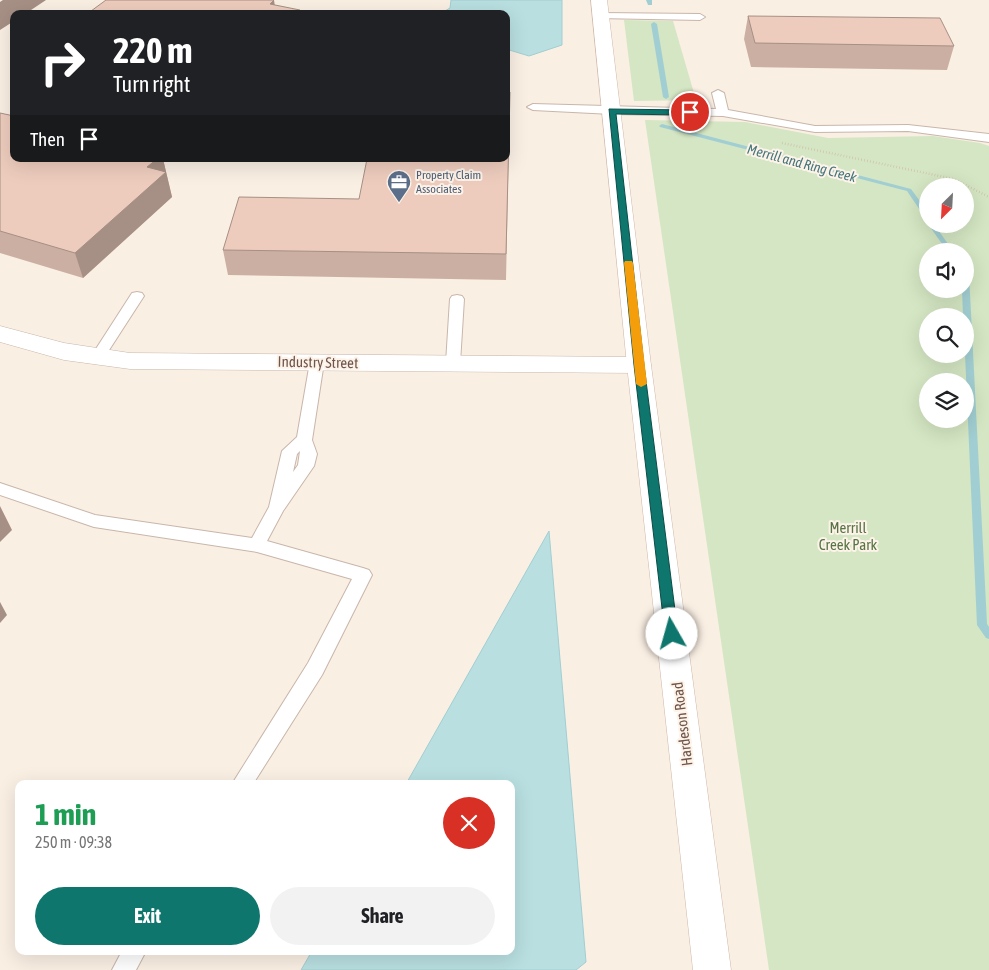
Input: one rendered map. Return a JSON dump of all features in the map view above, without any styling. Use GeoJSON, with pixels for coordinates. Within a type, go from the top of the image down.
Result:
{"type":"FeatureCollection","features":[{"type":"Feature","properties":{"kind":"street","name":"Hardeson Road"},"geometry":{"type":"LineString","coordinates":[[600,8],[639,365],[712,970]]}},
{"type":"Feature","properties":{"kind":"street","name":"Industry Street"},"geometry":{"type":"LineString","coordinates":[[0,334],[46,349],[97,358],[130,361],[639,365]]}},
{"type":"Feature","properties":{"kind":"lane"},"geometry":{"type":"LineString","coordinates":[[600,8],[700,17]]}},
{"type":"Feature","properties":{"kind":"lane"},"geometry":{"type":"LineString","coordinates":[[718,93],[722,113]]}},
{"type":"Feature","properties":{"kind":"lane"},"geometry":{"type":"LineString","coordinates":[[533,107],[722,113],[815,128],[908,128],[989,138]]}},
{"type":"Feature","properties":{"kind":"lane"},"geometry":{"type":"LineString","coordinates":[[97,358],[137,296]]}},
{"type":"Feature","properties":{"kind":"lane"},"geometry":{"type":"LineString","coordinates":[[453,363],[457,299]]}},
{"type":"Feature","properties":{"kind":"lane"},"geometry":{"type":"LineString","coordinates":[[257,545],[277,507],[290,451],[304,440],[317,362]]}},
{"type":"Feature","properties":{"kind":"lane"},"geometry":{"type":"LineString","coordinates":[[0,489],[94,521],[257,545],[363,575],[315,669],[245,780]]}},
{"type":"Feature","properties":{"kind":"lane"},"geometry":{"type":"LineString","coordinates":[[122,970],[131,955]]}},
{"type":"Feature","properties":{"kind":"path"},"geometry":{"type":"LineString","coordinates":[[780,142],[954,179],[989,197]]}},
{"type":"Feature","properties":{"kind":"green space"},"geometry":{"type":"Polygon","coordinates":[[[624,20],[673,21],[696,100],[634,101],[624,20]]]}},
{"type":"Feature","properties":{"kind":"green space","name":"Merrill Creek Park"},"geometry":{"type":"Polygon","coordinates":[[[645,120],[745,122],[828,138],[933,136],[989,146],[989,970],[769,970],[645,120]]]}},
{"type":"Feature","properties":{"kind":"water"},"geometry":{"type":"Polygon","coordinates":[[[451,0],[562,0],[562,45],[529,56],[510,50],[510,10],[447,10],[450,8],[451,0]]]}},
{"type":"Feature","properties":{"kind":"water"},"geometry":{"type":"Polygon","coordinates":[[[549,531],[586,962],[576,970],[301,970],[310,955],[515,955],[515,780],[408,780],[549,531]]]}},
{"type":"Feature","properties":{"kind":"building"},"geometry":{"type":"Polygon","coordinates":[[[106,0],[274,0],[270,4],[300,10],[92,10],[106,0]]]}},
{"type":"Feature","properties":{"kind":"building"},"geometry":{"type":"Polygon","coordinates":[[[748,16],[940,18],[954,46],[755,43],[748,16]]]}},
{"type":"Feature","properties":{"kind":"building"},"geometry":{"type":"Polygon","coordinates":[[[0,113],[10,115],[10,162],[153,162],[147,167],[166,172],[75,253],[0,231],[0,113]]]}},
{"type":"Feature","properties":{"kind":"building"},"geometry":{"type":"Polygon","coordinates":[[[366,162],[508,162],[506,254],[223,250],[239,197],[359,199],[366,162]]]}},
{"type":"Feature","properties":{"kind":"waterway","name":"Merrill and Ring Creek"},"geometry":{"type":"LineString","coordinates":[[649,0],[650,4]]}},
{"type":"Feature","properties":{"kind":"waterway","name":"Merrill and Ring Creek"},"geometry":{"type":"LineString","coordinates":[[654,24],[666,97]]}},
{"type":"Feature","properties":{"kind":"waterway","name":"Merrill and Ring Creek"},"geometry":{"type":"LineString","coordinates":[[662,126],[909,190],[919,205]]}},
{"type":"Feature","properties":{"kind":"waterway","name":"Merrill and Ring Creek"},"geometry":{"type":"LineString","coordinates":[[937,233],[944,243]]}},
{"type":"Feature","properties":{"kind":"waterway","name":"Merrill and Ring Creek"},"geometry":{"type":"LineString","coordinates":[[966,298],[982,625],[989,635]]}},
{"type":"Feature","properties":{"kind":"slow traffic"},"geometry":{"type":"LineString","coordinates":[[628,263],[641,384]]}},
{"type":"Feature","properties":{"kind":"place","name":"Property Claim Associates"},"geometry":{"type":"Point","coordinates":[399,203]}},
{"type":"Feature","properties":{"kind":"route"},"geometry":{"type":"LineString","coordinates":[[672,634],[639,365],[612,111],[690,112]]}}]}
